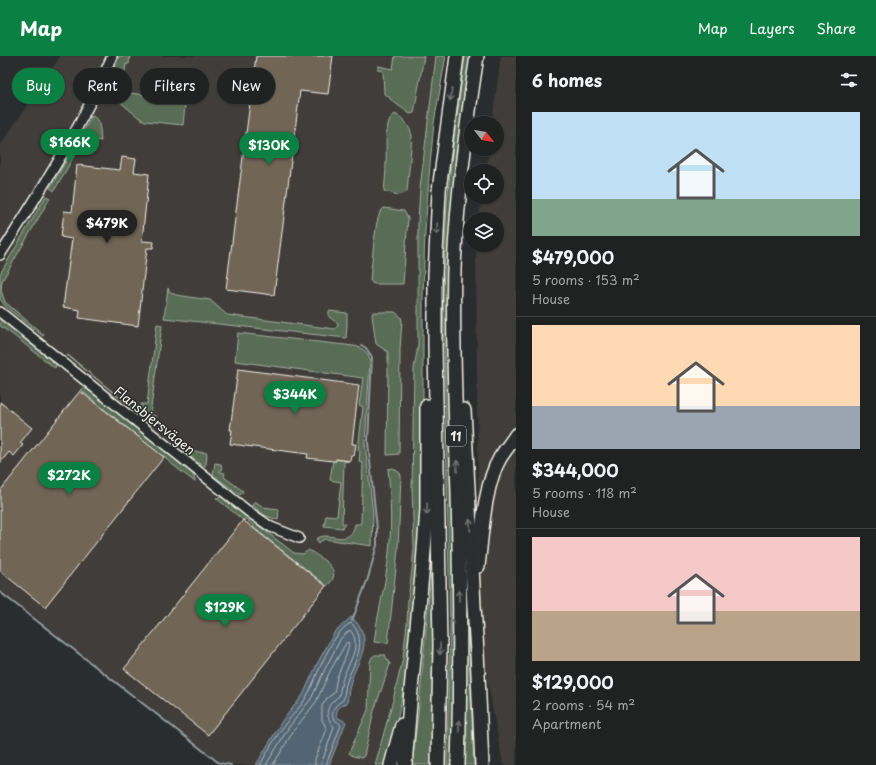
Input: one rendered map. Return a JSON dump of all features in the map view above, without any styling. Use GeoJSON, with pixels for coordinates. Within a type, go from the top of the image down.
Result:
{"type":"FeatureCollection","features":[{"type":"Feature","properties":{"kind":"highway","name":"11"},"geometry":{"type":"LineString","coordinates":[[438,765],[440,645],[435,275],[439,190],[457,56]]}},
{"type":"Feature","properties":{"kind":"highway","name":"11"},"geometry":{"type":"LineString","coordinates":[[458,765],[459,591],[454,306],[459,190],[476,56]]}},
{"type":"Feature","properties":{"kind":"highway"},"geometry":{"type":"LineString","coordinates":[[469,108],[462,243],[460,331],[474,606],[478,652],[482,765]]}},
{"type":"Feature","properties":{"kind":"highway"},"geometry":{"type":"LineString","coordinates":[[405,765],[427,508],[427,404],[435,344]]}},
{"type":"Feature","properties":{"kind":"highway"},"geometry":{"type":"LineString","coordinates":[[487,765],[482,666],[474,606],[486,503],[492,478],[505,444],[516,428]]}},
{"type":"Feature","properties":{"kind":"highway"},"geometry":{"type":"LineString","coordinates":[[500,458],[516,435]]}},
{"type":"Feature","properties":{"kind":"highway"},"geometry":{"type":"LineString","coordinates":[[391,765],[411,690]]}},
{"type":"Feature","properties":{"kind":"street"},"geometry":{"type":"LineString","coordinates":[[0,255],[63,155],[103,77],[112,56]]}},
{"type":"Feature","properties":{"kind":"street","name":"Flansbjersvägen"},"geometry":{"type":"LineString","coordinates":[[0,312],[248,512],[271,527],[299,538]]}},
{"type":"Feature","properties":{"kind":"shaded area"},"geometry":{"type":"Polygon","coordinates":[[[59,56],[436,56],[420,188],[417,277],[418,345],[415,358],[412,456],[414,547],[403,658],[375,765],[223,765],[0,590],[0,146],[28,104],[65,104],[65,68],[53,68],[60,57],[59,56]]]}},
{"type":"Feature","properties":{"kind":"shaded area"},"geometry":{"type":"Polygon","coordinates":[[[501,56],[516,56],[516,765],[503,765],[479,634],[476,252],[504,252],[504,212],[480,212],[481,204],[504,204],[504,164],[487,164],[488,156],[504,156],[504,116],[493,116],[501,56]]]}},
{"type":"Feature","properties":{"kind":"green space"},"geometry":{"type":"Polygon","coordinates":[[[119,56],[130,56],[129,64],[126,64],[125,68],[114,68],[119,56]]]}},
{"type":"Feature","properties":{"kind":"green space"},"geometry":{"type":"Polygon","coordinates":[[[395,56],[424,56],[414,113],[410,114],[384,94],[383,71],[378,70],[378,66],[393,69],[395,56]]]}},
{"type":"Feature","properties":{"kind":"green space"},"geometry":{"type":"Polygon","coordinates":[[[436,56],[446,56],[434,123],[425,231],[421,534],[404,688],[394,735],[385,765],[375,765],[403,658],[414,547],[412,488],[414,369],[418,345],[418,222],[420,188],[436,56]]]}},
{"type":"Feature","properties":{"kind":"green space"},"geometry":{"type":"Polygon","coordinates":[[[465,56],[473,56],[459,157],[455,765],[447,765],[450,626],[443,295],[447,201],[465,56]]]}},
{"type":"Feature","properties":{"kind":"green space"},"geometry":{"type":"Polygon","coordinates":[[[132,93],[140,94],[140,104],[185,105],[183,125],[145,121],[123,104],[132,104],[132,93]]]}},
{"type":"Feature","properties":{"kind":"green space"},"geometry":{"type":"Polygon","coordinates":[[[395,114],[406,123],[412,136],[407,192],[398,195],[384,191],[387,129],[391,118],[395,114]]]}},
{"type":"Feature","properties":{"kind":"green space"},"geometry":{"type":"Polygon","coordinates":[[[92,116],[99,123],[101,141],[84,139],[54,191],[50,188],[92,116]]]}},
{"type":"Feature","properties":{"kind":"green space"},"geometry":{"type":"Polygon","coordinates":[[[46,196],[50,198],[2,281],[1,290],[5,302],[44,335],[43,336],[6,307],[0,299],[0,274],[46,196]]]}},
{"type":"Feature","properties":{"kind":"green space"},"geometry":{"type":"Polygon","coordinates":[[[384,208],[404,211],[408,218],[403,284],[375,284],[370,280],[377,222],[380,212],[384,208]]]}},
{"type":"Feature","properties":{"kind":"green space"},"geometry":{"type":"Polygon","coordinates":[[[168,288],[169,291],[176,295],[210,300],[227,315],[335,329],[339,324],[329,317],[329,311],[347,313],[346,338],[164,318],[168,288]]]}},
{"type":"Feature","properties":{"kind":"green space"},"geometry":{"type":"Polygon","coordinates":[[[373,312],[395,312],[401,317],[402,321],[400,349],[399,454],[387,455],[388,352],[376,344],[372,315],[373,312]]]}},
{"type":"Feature","properties":{"kind":"green space"},"geometry":{"type":"Polygon","coordinates":[[[0,317],[55,361],[55,368],[0,326],[0,317]]]}},
{"type":"Feature","properties":{"kind":"green space"},"geometry":{"type":"Polygon","coordinates":[[[157,324],[162,325],[150,415],[156,416],[154,421],[149,424],[142,416],[141,404],[147,404],[157,324]]]}},
{"type":"Feature","properties":{"kind":"green space"},"geometry":{"type":"Polygon","coordinates":[[[238,333],[354,346],[361,348],[367,354],[370,362],[365,443],[373,514],[372,546],[325,539],[319,543],[316,539],[327,536],[344,538],[349,536],[355,524],[360,524],[361,522],[363,463],[359,462],[360,451],[358,450],[363,407],[359,405],[363,378],[235,361],[238,333]]]}},
{"type":"Feature","properties":{"kind":"green space"},"geometry":{"type":"Polygon","coordinates":[[[67,355],[125,402],[133,403],[132,408],[67,355]]]}},
{"type":"Feature","properties":{"kind":"green space"},"geometry":{"type":"Polygon","coordinates":[[[84,388],[92,392],[192,473],[195,482],[81,390],[84,388]]]}},
{"type":"Feature","properties":{"kind":"green space"},"geometry":{"type":"Polygon","coordinates":[[[182,450],[207,453],[206,464],[204,467],[182,450]]]}},
{"type":"Feature","properties":{"kind":"green space"},"geometry":{"type":"Polygon","coordinates":[[[336,457],[338,460],[350,461],[344,462],[342,523],[345,524],[342,528],[324,526],[326,515],[337,516],[341,482],[330,480],[333,461],[336,457]]]}},
{"type":"Feature","properties":{"kind":"green space"},"geometry":{"type":"Polygon","coordinates":[[[215,463],[221,464],[222,470],[220,470],[220,472],[225,473],[224,477],[243,491],[240,495],[213,475],[215,463]]]}},
{"type":"Feature","properties":{"kind":"green space"},"geometry":{"type":"Polygon","coordinates":[[[393,468],[400,473],[401,476],[398,549],[388,643],[374,642],[387,571],[391,515],[388,469],[393,468]]]}},
{"type":"Feature","properties":{"kind":"green space"},"geometry":{"type":"Polygon","coordinates":[[[222,497],[249,518],[247,520],[243,520],[216,498],[222,497]]]}},
{"type":"Feature","properties":{"kind":"green space"},"geometry":{"type":"Polygon","coordinates":[[[255,501],[263,507],[279,509],[278,520],[264,515],[252,505],[255,501]]]}},
{"type":"Feature","properties":{"kind":"green space"},"geometry":{"type":"Polygon","coordinates":[[[250,519],[294,553],[303,554],[309,550],[330,565],[334,574],[327,586],[253,527],[254,526],[248,521],[250,519]]]}},
{"type":"Feature","properties":{"kind":"green space"},"geometry":{"type":"Polygon","coordinates":[[[435,527],[434,765],[412,765],[420,696],[435,527]]]}},
{"type":"Feature","properties":{"kind":"green space"},"geometry":{"type":"Polygon","coordinates":[[[466,582],[474,765],[464,765],[466,582]]]}},
{"type":"Feature","properties":{"kind":"green space"},"geometry":{"type":"Polygon","coordinates":[[[375,655],[385,655],[390,664],[374,711],[364,756],[362,758],[353,756],[349,753],[368,710],[370,662],[372,657],[375,655]]]}},
{"type":"Feature","properties":{"kind":"water"},"geometry":{"type":"Polygon","coordinates":[[[351,617],[360,627],[363,634],[364,648],[351,681],[347,703],[337,710],[337,717],[346,722],[329,765],[256,765],[282,721],[303,695],[317,664],[334,633],[351,617]]]}},
{"type":"Feature","properties":{"kind":"building"},"geometry":{"type":"Polygon","coordinates":[[[256,56],[333,56],[328,94],[300,91],[274,295],[226,289],[250,104],[275,104],[275,68],[254,68],[256,56]]]}},
{"type":"Feature","properties":{"kind":"building"},"geometry":{"type":"Polygon","coordinates":[[[122,157],[136,159],[134,172],[149,174],[142,241],[154,242],[153,248],[147,248],[138,326],[79,318],[80,310],[63,307],[72,239],[61,237],[64,211],[72,212],[77,165],[120,170],[122,157]]]}},
{"type":"Feature","properties":{"kind":"building"},"geometry":{"type":"Polygon","coordinates":[[[238,369],[359,385],[352,444],[356,444],[354,456],[351,455],[350,461],[336,459],[336,461],[333,461],[307,458],[308,454],[230,444],[232,430],[230,430],[238,369]]]}},
{"type":"Feature","properties":{"kind":"building"},"geometry":{"type":"Polygon","coordinates":[[[80,391],[164,457],[45,607],[0,571],[0,491],[80,391]]]}},
{"type":"Feature","properties":{"kind":"building"},"geometry":{"type":"Polygon","coordinates":[[[0,402],[32,428],[20,443],[23,445],[14,456],[9,452],[0,463],[0,402]]]}},
{"type":"Feature","properties":{"kind":"building"},"geometry":{"type":"Polygon","coordinates":[[[243,520],[326,586],[208,735],[124,669],[243,520]]]}},
{"type":"Feature","properties":{"kind":"waterway"},"geometry":{"type":"LineString","coordinates":[[352,621],[368,578],[377,545],[377,529],[368,442],[372,357],[366,348],[361,345]]}},
{"type":"Feature","properties":{"kind":"waterway"},"geometry":{"type":"LineString","coordinates":[[0,592],[219,763],[231,765]]}}]}
